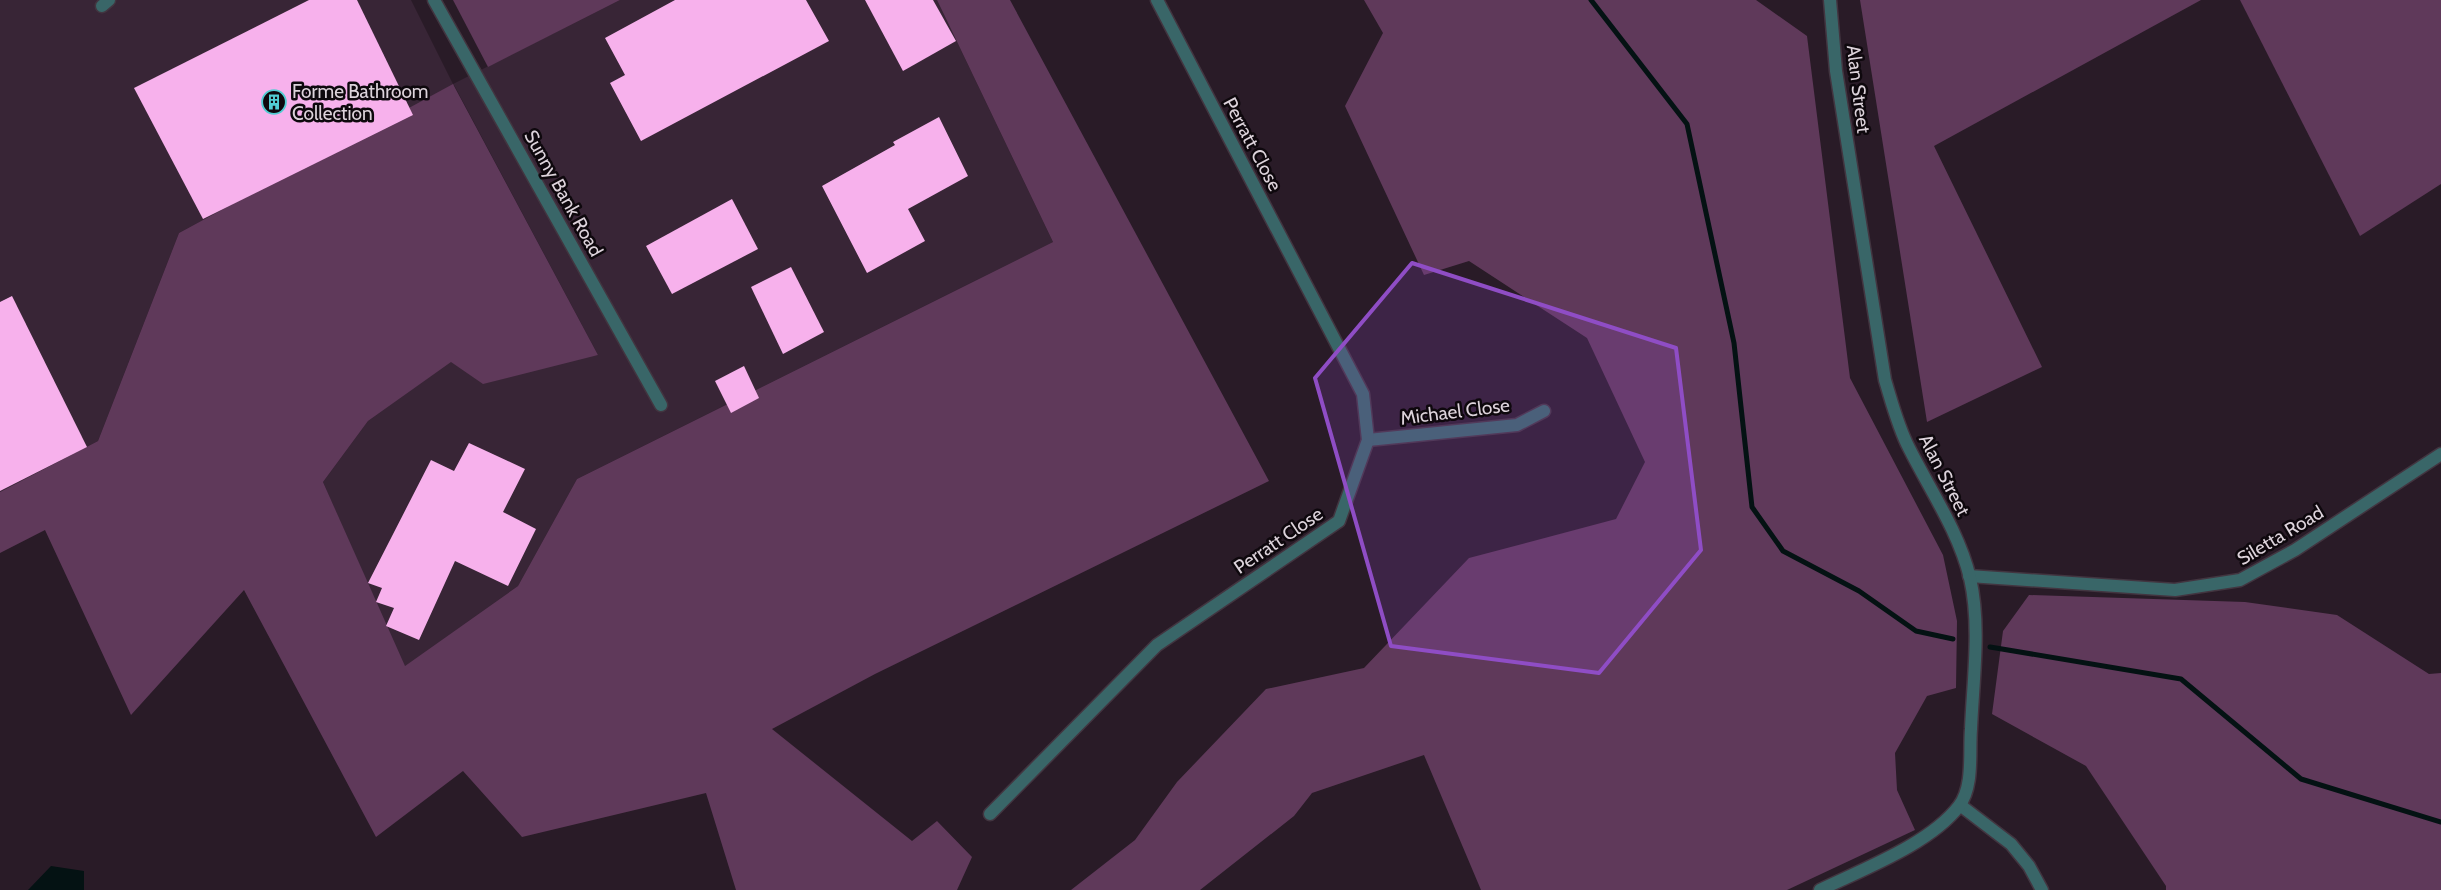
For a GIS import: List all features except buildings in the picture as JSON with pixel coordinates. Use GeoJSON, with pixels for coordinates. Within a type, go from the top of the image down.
{"type":"FeatureCollection","features":[{"type":"Feature","properties":{"kind":"street","name":"Sunny Bank Road"},"geometry":{"type":"LineString","coordinates":[[434,0],[661,405]]}},
{"type":"Feature","properties":{"kind":"street","name":"Perratt Close"},"geometry":{"type":"LineString","coordinates":[[990,814],[1157,645],[1339,521],[1368,440],[1363,394],[1157,0]]}},
{"type":"Feature","properties":{"kind":"street","name":"Alan Street"},"geometry":{"type":"LineString","coordinates":[[1820,890],[1918,841],[1940,826],[1960,805],[1969,780],[1974,650],[1974,605],[1970,576],[1956,538],[1908,446],[1894,413],[1885,380],[1836,71],[1830,0]]}},
{"type":"Feature","properties":{"kind":"street","name":"Michael Close"},"geometry":{"type":"LineString","coordinates":[[1368,440],[1516,425],[1544,411]]}},
{"type":"Feature","properties":{"kind":"street","name":"Siletta Road"},"geometry":{"type":"LineString","coordinates":[[1970,576],[2175,590],[2240,580],[2295,550],[2441,454]]}},
{"type":"Feature","properties":{"kind":"street"},"geometry":{"type":"LineString","coordinates":[[1960,805],[2011,844],[2029,866],[2042,890]]}},
{"type":"Feature","properties":{"kind":"highlighted area"},"geometry":{"type":"Polygon","coordinates":[[[1412,263],[1676,348],[1701,550],[1599,673],[1391,646],[1315,378],[1412,263]]]}},
{"type":"Feature","properties":{"kind":"shaded area"},"geometry":{"type":"Polygon","coordinates":[[[0,0],[411,0],[453,84],[620,0],[937,0],[1053,242],[577,479],[518,586],[404,667],[323,482],[368,421],[451,361],[598,355],[454,85],[179,233],[98,441],[0,492],[0,0]]]}},
{"type":"Feature","properties":{"kind":"shaded area"},"geometry":{"type":"Polygon","coordinates":[[[453,0],[620,0],[488,67],[453,0]]]}},
{"type":"Feature","properties":{"kind":"shaded area"},"geometry":{"type":"Polygon","coordinates":[[[937,0],[1010,0],[1269,481],[875,674],[772,729],[912,841],[937,821],[972,857],[957,890],[736,890],[706,793],[522,837],[463,771],[376,837],[244,590],[131,715],[45,530],[0,553],[0,492],[98,441],[179,233],[453,84],[598,355],[483,384],[451,362],[368,421],[323,482],[405,666],[518,586],[577,479],[1053,242],[937,0]]]}},
{"type":"Feature","properties":{"kind":"shaded area"},"geometry":{"type":"Polygon","coordinates":[[[1364,0],[1756,0],[1807,36],[1850,378],[1943,555],[1957,621],[1956,688],[1927,696],[1895,753],[1897,790],[1915,830],[1787,890],[1481,890],[1424,755],[1312,793],[1294,816],[1200,890],[1071,890],[1135,840],[1177,782],[1266,689],[1364,668],[1469,558],[1616,519],[1645,462],[1587,338],[1469,261],[1424,275],[1345,106],[1383,33],[1364,0]]]}},
{"type":"Feature","properties":{"kind":"shaded area"},"geometry":{"type":"Polygon","coordinates":[[[1860,0],[2201,0],[1934,146],[2042,367],[1927,422],[1860,0]]]}},
{"type":"Feature","properties":{"kind":"shaded area"},"geometry":{"type":"Polygon","coordinates":[[[2240,0],[2441,0],[2441,184],[2360,236],[2240,0]]]}},
{"type":"Feature","properties":{"kind":"shaded area"},"geometry":{"type":"Polygon","coordinates":[[[2029,595],[2245,602],[2337,615],[2429,674],[2441,673],[2441,890],[2166,890],[2166,886],[2086,766],[1992,714],[2003,631],[2029,595]]]}},
{"type":"Feature","properties":{"kind":"shaded area"},"geometry":{"type":"Polygon","coordinates":[[[51,866],[84,871],[84,890],[28,890],[51,866]]]}},
{"type":"Feature","properties":{"kind":"waterway"},"geometry":{"type":"LineString","coordinates":[[1591,0],[1687,124],[1734,343],[1752,507],[1783,551],[1859,591],[1916,631],[1953,639]]}},
{"type":"Feature","properties":{"kind":"waterway"},"geometry":{"type":"LineString","coordinates":[[1990,647],[2181,679],[2301,779],[2441,822]]}},
{"type":"Feature","properties":{"kind":"place","name":"Forme Bathroom Collection"},"geometry":{"type":"Point","coordinates":[274,102]}}]}
